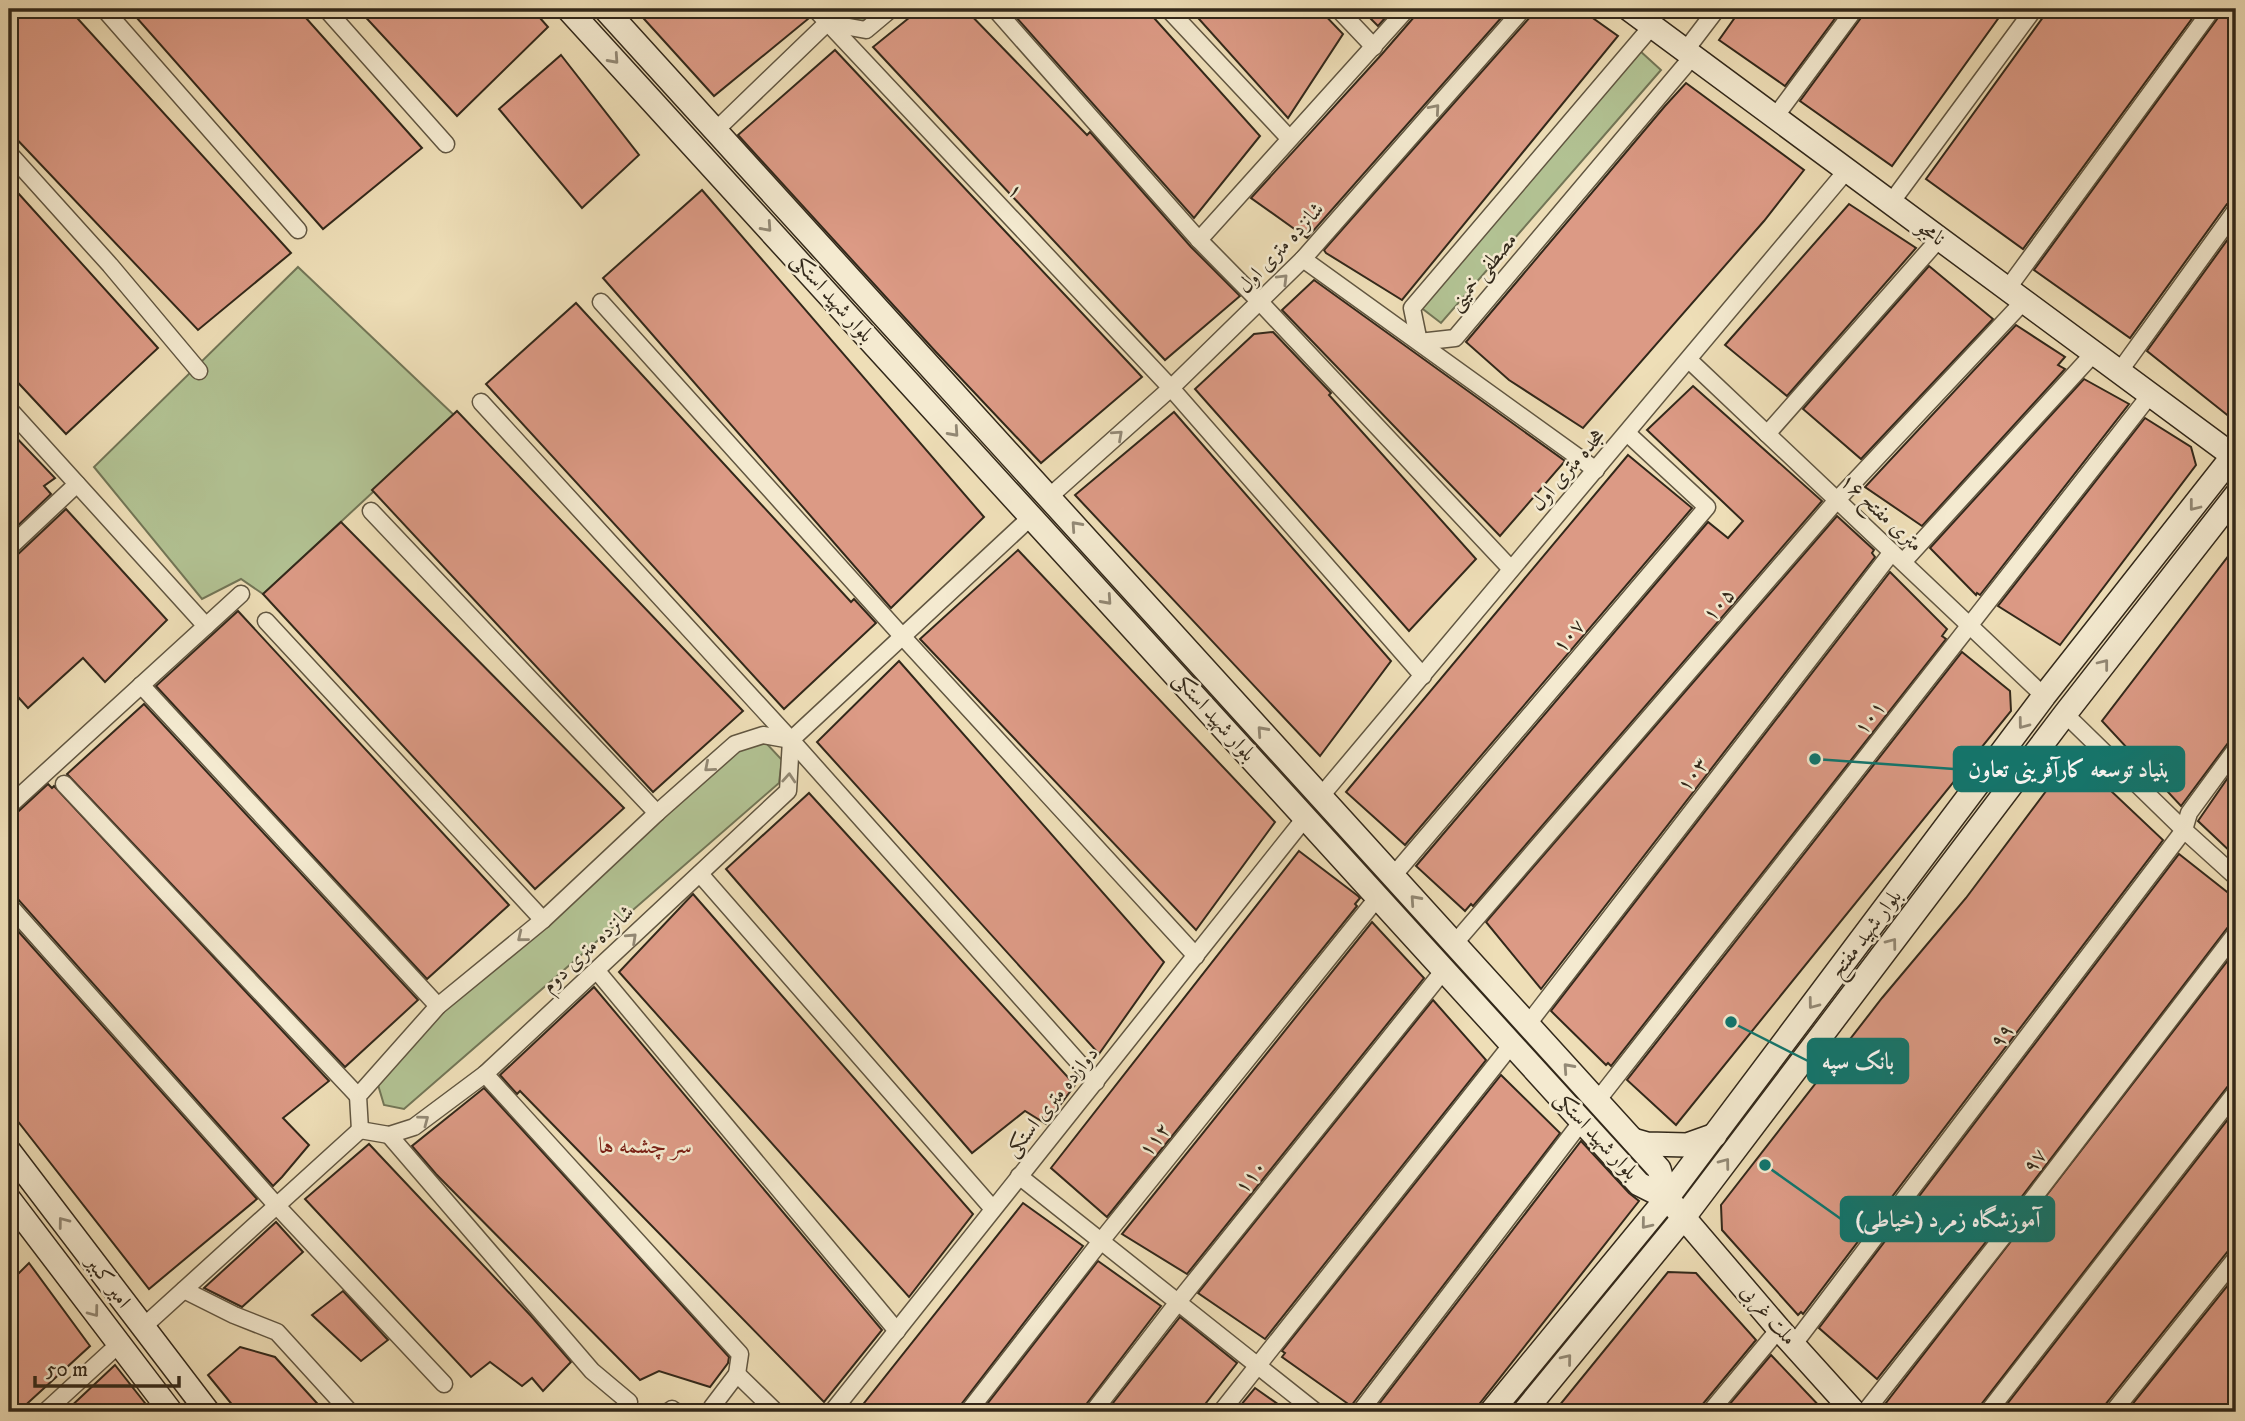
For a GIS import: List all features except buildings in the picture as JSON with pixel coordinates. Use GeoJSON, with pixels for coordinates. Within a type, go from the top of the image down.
{"type":"FeatureCollection","features":[{"type":"Feature","properties":{"kind":"main road","name":"بلوار شهید استکی"},"geometry":{"type":"LineString","coordinates":[[568,9],[1639,1184],[1667,1198]]}},
{"type":"Feature","properties":{"kind":"main road","name":"بلوار شهید استکی"},"geometry":{"type":"LineString","coordinates":[[606,9],[1659,1169],[1667,1198]]}},
{"type":"Feature","properties":{"kind":"main road","name":"نامجو"},"geometry":{"type":"LineString","coordinates":[[1629,9],[2235,456]]}},
{"type":"Feature","properties":{"kind":"main road"},"geometry":{"type":"LineString","coordinates":[[926,402],[946,384]]}},
{"type":"Feature","properties":{"kind":"main road","name":"بلوار شهید مفتح"},"geometry":{"type":"LineString","coordinates":[[1491,1412],[1667,1198],[2044,696],[2235,456]]}},
{"type":"Feature","properties":{"kind":"main road","name":"بلوار شهید مفتح"},"geometry":{"type":"LineString","coordinates":[[1524,1412],[1684,1217],[2065,714],[2236,495]]}},
{"type":"Feature","properties":{"kind":"main road"},"geometry":{"type":"LineString","coordinates":[[1633,1140],[1647,1144],[1687,1145],[1715,1135]]}},
{"type":"Feature","properties":{"kind":"main road","name":"امیر کبیر"},"geometry":{"type":"LineString","coordinates":[[9,1151],[208,1412]]}},
{"type":"Feature","properties":{"kind":"main road","name":"ملت غربی"},"geometry":{"type":"LineString","coordinates":[[1667,1198],[1854,1412]]}},
{"type":"Feature","properties":{"kind":"main road","name":"امیر کبیر"},"geometry":{"type":"LineString","coordinates":[[9,1199],[171,1412]]}},
{"type":"Feature","properties":{"kind":"street"},"geometry":{"type":"LineString","coordinates":[[104,9],[298,230]]}},
{"type":"Feature","properties":{"kind":"street"},"geometry":{"type":"LineString","coordinates":[[326,9],[446,144]]}},
{"type":"Feature","properties":{"kind":"street","name":"۱"},"geometry":{"type":"LineString","coordinates":[[815,9],[827,16],[1171,388],[1423,677]]}},
{"type":"Feature","properties":{"kind":"street"},"geometry":{"type":"LineString","coordinates":[[716,130],[827,16],[866,30],[891,9]]}},
{"type":"Feature","properties":{"kind":"street"},"geometry":{"type":"LineString","coordinates":[[995,9],[1199,240],[1511,569]]}},
{"type":"Feature","properties":{"kind":"street"},"geometry":{"type":"LineString","coordinates":[[1168,9],[1289,138]]}},
{"type":"Feature","properties":{"kind":"street"},"geometry":{"type":"LineString","coordinates":[[1338,9],[1374,47]]}},
{"type":"Feature","properties":{"kind":"street"},"geometry":{"type":"LineString","coordinates":[[1199,240],[1407,9]]}},
{"type":"Feature","properties":{"kind":"street","name":"شانزده متری اول"},"geometry":{"type":"LineString","coordinates":[[1049,497],[1171,388],[1303,259],[1523,9]]}},
{"type":"Feature","properties":{"kind":"street","name":"مصطفی خمینی"},"geometry":{"type":"LineString","coordinates":[[1652,26],[1412,308],[1419,342],[1455,338],[1689,54],[1717,9]]}},
{"type":"Feature","properties":{"kind":"street"},"geometry":{"type":"LineString","coordinates":[[1775,117],[1855,9]]}},
{"type":"Feature","properties":{"kind":"street"},"geometry":{"type":"LineString","coordinates":[[1890,204],[2034,9]]}},
{"type":"Feature","properties":{"kind":"street","name":"۱۰۵"},"geometry":{"type":"LineString","coordinates":[[1454,944],[2016,294],[2212,9]]}},
{"type":"Feature","properties":{"kind":"street"},"geometry":{"type":"LineString","coordinates":[[9,153],[110,265],[200,371]]}},
{"type":"Feature","properties":{"kind":"street","name":"هجده متری اول"},"geometry":{"type":"LineString","coordinates":[[1321,796],[1847,170]]}},
{"type":"Feature","properties":{"kind":"street"},"geometry":{"type":"LineString","coordinates":[[2119,372],[2236,210]]}},
{"type":"Feature","properties":{"kind":"street"},"geometry":{"type":"LineString","coordinates":[[1767,434],[1939,239]]}},
{"type":"Feature","properties":{"kind":"street"},"geometry":{"type":"LineString","coordinates":[[1303,259],[1596,470]]}},
{"type":"Feature","properties":{"kind":"street"},"geometry":{"type":"LineString","coordinates":[[601,302],[902,636],[1196,956]]}},
{"type":"Feature","properties":{"kind":"street","name":"۱۰۳"},"geometry":{"type":"LineString","coordinates":[[1528,1024],[1897,557],[2094,353]]}},
{"type":"Feature","properties":{"kind":"street","name":"۱۶ متری مفتح"},"geometry":{"type":"LineString","coordinates":[[1689,360],[2044,696]]}},
{"type":"Feature","properties":{"kind":"street","name":"۱۰۱"},"geometry":{"type":"LineString","coordinates":[[1597,1101],[2150,395]]}},
{"type":"Feature","properties":{"kind":"street"},"geometry":{"type":"LineString","coordinates":[[481,402],[791,740],[1096,1082]]}},
{"type":"Feature","properties":{"kind":"street"},"geometry":{"type":"LineString","coordinates":[[9,409],[206,626]]}},
{"type":"Feature","properties":{"kind":"street","name":"۱۰۷"},"geometry":{"type":"LineString","coordinates":[[1393,876],[1707,507],[1627,433]]}},
{"type":"Feature","properties":{"kind":"street"},"geometry":{"type":"LineString","coordinates":[[9,548],[77,484]]}},
{"type":"Feature","properties":{"kind":"street"},"geometry":{"type":"LineString","coordinates":[[371,511],[657,813]]}},
{"type":"Feature","properties":{"kind":"street"},"geometry":{"type":"LineString","coordinates":[[791,740],[1031,517]]}},
{"type":"Feature","properties":{"kind":"street"},"geometry":{"type":"LineString","coordinates":[[9,806],[242,594]]}},
{"type":"Feature","properties":{"kind":"street"},"geometry":{"type":"LineString","coordinates":[[265,621],[543,920]]}},
{"type":"Feature","properties":{"kind":"street"},"geometry":{"type":"LineString","coordinates":[[141,685],[438,1006]]}},
{"type":"Feature","properties":{"kind":"street"},"geometry":{"type":"LineString","coordinates":[[2065,714],[2236,877]]}},
{"type":"Feature","properties":{"kind":"street"},"geometry":{"type":"LineString","coordinates":[[358,1096],[438,1006],[543,920],[735,744],[763,735],[791,740]]}},
{"type":"Feature","properties":{"kind":"street","name":"شانزده متری دوم"},"geometry":{"type":"LineString","coordinates":[[389,1135],[414,1127],[485,1074],[788,791],[791,740]]}},
{"type":"Feature","properties":{"kind":"street","name":"۹۹"},"geometry":{"type":"LineString","coordinates":[[1710,1412],[1786,1336],[2185,830],[2189,813],[2236,749]]}},
{"type":"Feature","properties":{"kind":"street"},"geometry":{"type":"LineString","coordinates":[[64,784],[358,1096],[360,1130]]}},
{"type":"Feature","properties":{"kind":"street","name":"دوازده متری استکی"},"geometry":{"type":"LineString","coordinates":[[832,1412],[1305,818]]}},
{"type":"Feature","properties":{"kind":"street"},"geometry":{"type":"LineString","coordinates":[[700,874],[993,1209]]}},
{"type":"Feature","properties":{"kind":"street","name":"۱۱۲"},"geometry":{"type":"LineString","coordinates":[[968,1412],[1101,1241],[1378,897]]}},
{"type":"Feature","properties":{"kind":"street"},"geometry":{"type":"LineString","coordinates":[[9,905],[277,1206],[443,1384]]}},
{"type":"Feature","properties":{"kind":"street","name":"۹۷"},"geometry":{"type":"LineString","coordinates":[[1865,1412],[2028,1205],[2236,933]]}},
{"type":"Feature","properties":{"kind":"street","name":"۱۱۰"},"geometry":{"type":"LineString","coordinates":[[1093,1412],[1444,970]]}},
{"type":"Feature","properties":{"kind":"street"},"geometry":{"type":"LineString","coordinates":[[597,971],[897,1331]]}},
{"type":"Feature","properties":{"kind":"street"},"geometry":{"type":"LineString","coordinates":[[1221,1412],[1512,1044]]}},
{"type":"Feature","properties":{"kind":"street"},"geometry":{"type":"LineString","coordinates":[[485,1074],[740,1354],[737,1374],[712,1406],[718,1412]]}},
{"type":"Feature","properties":{"kind":"street"},"geometry":{"type":"LineString","coordinates":[[1988,1412],[2236,1092]]}},
{"type":"Feature","properties":{"kind":"street"},"geometry":{"type":"LineString","coordinates":[[1360,1412],[1582,1121]]}},
{"type":"Feature","properties":{"kind":"street"},"geometry":{"type":"LineString","coordinates":[[143,1327],[360,1130]]}},
{"type":"Feature","properties":{"kind":"street"},"geometry":{"type":"LineString","coordinates":[[360,1130],[389,1135],[592,1371],[629,1402]]}},
{"type":"Feature","properties":{"kind":"street"},"geometry":{"type":"LineString","coordinates":[[1019,1176],[1315,1412]]}},
{"type":"Feature","properties":{"kind":"street"},"geometry":{"type":"LineString","coordinates":[[2113,1412],[2236,1258]]}},
{"type":"Feature","properties":{"kind":"street"},"geometry":{"type":"LineString","coordinates":[[184,1290],[234,1315],[277,1332],[350,1412]]}},
{"type":"Feature","properties":{"kind":"street"},"geometry":{"type":"LineString","coordinates":[[45,1412],[118,1345]]}},
{"type":"Feature","properties":{"kind":"street"},"geometry":{"type":"LineString","coordinates":[[737,1374],[776,1412]]}},
{"type":"Feature","properties":{"kind":"green space"},"geometry":{"type":"Polygon","coordinates":[[[838,9],[879,9],[867,19],[855,22],[843,19],[838,9]]]}},
{"type":"Feature","properties":{"kind":"green space"},"geometry":{"type":"Polygon","coordinates":[[[1639,50],[1661,70],[1441,323],[1419,306],[1639,50]]]}},
{"type":"Feature","properties":{"kind":"green space"},"geometry":{"type":"Polygon","coordinates":[[[298,267],[455,416],[263,594],[241,579],[202,599],[94,467],[298,267]]]}},
{"type":"Feature","properties":{"kind":"green space"},"geometry":{"type":"Polygon","coordinates":[[[754,738],[767,744],[782,760],[779,783],[404,1109],[384,1105],[373,1068],[692,781],[754,738]]]}},
{"type":"Feature","properties":{"kind":"place","name":"بنیاد توسعه کارآفرینی تعاون"},"geometry":{"type":"Point","coordinates":[1815,759]}},
{"type":"Feature","properties":{"kind":"place","name":"بانک سپه"},"geometry":{"type":"Point","coordinates":[1731,1022]}},
{"type":"Feature","properties":{"kind":"place","name":"آموزشگاه زمرد (خیاطی)"},"geometry":{"type":"Point","coordinates":[1765,1165]}},
{"type":"Feature","properties":{"kind":"district","name":"سر چشمه ها"},"geometry":{"type":"Point","coordinates":[645,1146]}}]}
